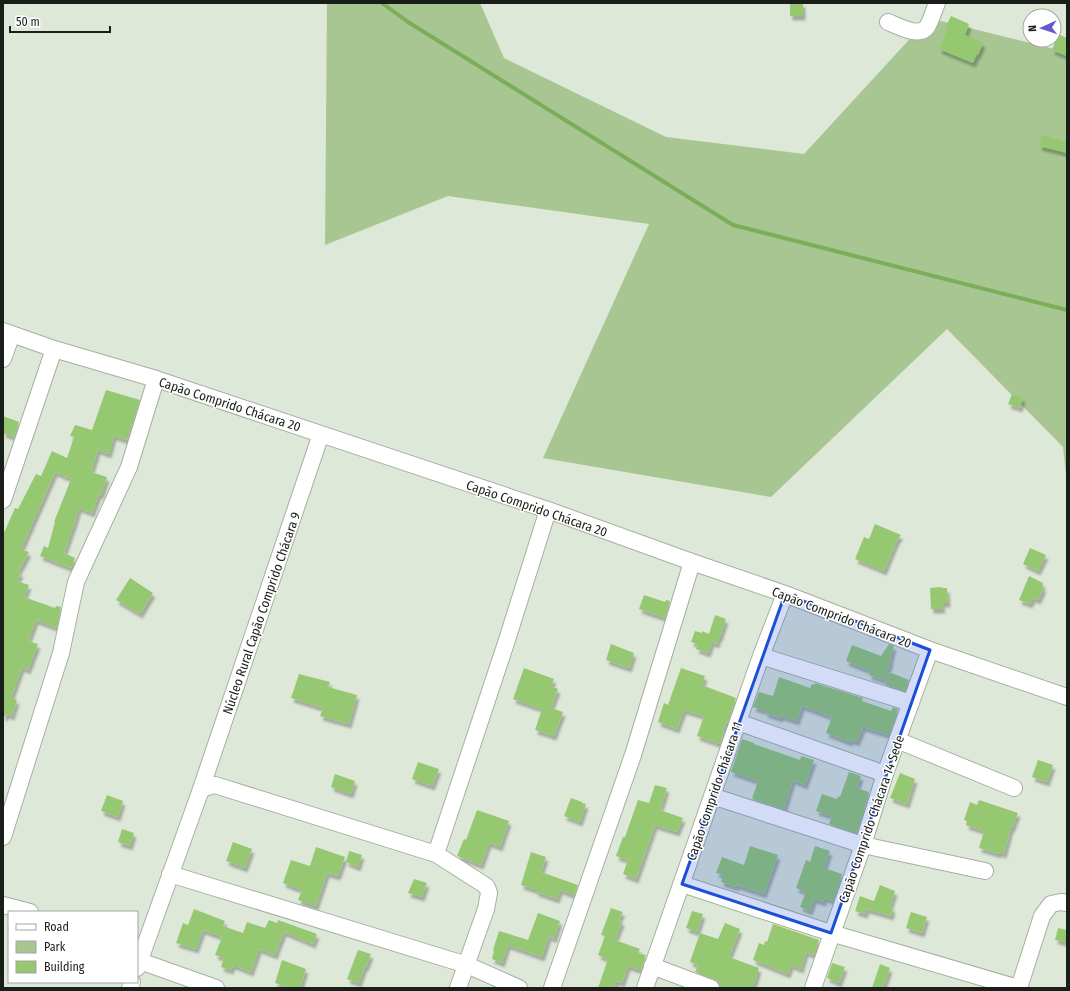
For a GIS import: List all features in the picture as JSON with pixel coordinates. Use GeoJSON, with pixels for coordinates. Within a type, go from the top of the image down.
{"type":"FeatureCollection","features":[{"type":"Feature","properties":{"kind":"street"},"geometry":{"type":"LineString","coordinates":[[888,22],[920,32],[927,28],[937,3]]}},
{"type":"Feature","properties":{"kind":"street"},"geometry":{"type":"LineString","coordinates":[[3,359],[7,333]]}},
{"type":"Feature","properties":{"kind":"street","name":"Capão Comprido Chácara 20"},"geometry":{"type":"LineString","coordinates":[[7,333],[54,349],[156,379],[548,510],[785,594],[930,650],[1067,697]]}},
{"type":"Feature","properties":{"kind":"street"},"geometry":{"type":"LineString","coordinates":[[3,500],[54,349]]}},
{"type":"Feature","properties":{"kind":"street"},"geometry":{"type":"LineString","coordinates":[[3,838],[61,653],[76,582],[129,467],[156,379]]}},
{"type":"Feature","properties":{"kind":"street","name":"Núcleo Rural Capão Comprido Chácara 9"},"geometry":{"type":"LineString","coordinates":[[138,963],[200,792],[321,434]]}},
{"type":"Feature","properties":{"kind":"street"},"geometry":{"type":"LineString","coordinates":[[436,854],[506,643],[548,510]]}},
{"type":"Feature","properties":{"kind":"street"},"geometry":{"type":"LineString","coordinates":[[552,988],[633,755],[692,562]]}},
{"type":"Feature","properties":{"kind":"street","name":"Capão Comprido Chácara 11"},"geometry":{"type":"LineString","coordinates":[[644,988],[682,884],[761,656],[785,594]]}},
{"type":"Feature","properties":{"kind":"street","name":"Capão Comprido Chácara 14 Sede"},"geometry":{"type":"LineString","coordinates":[[813,988],[831,933],[863,846],[885,774],[930,650]]}},
{"type":"Feature","properties":{"kind":"street"},"geometry":{"type":"LineString","coordinates":[[761,656],[911,703]]}},
{"type":"Feature","properties":{"kind":"street"},"geometry":{"type":"LineString","coordinates":[[738,722],[885,774]]}},
{"type":"Feature","properties":{"kind":"street"},"geometry":{"type":"LineString","coordinates":[[897,740],[1014,788]]}},
{"type":"Feature","properties":{"kind":"street"},"geometry":{"type":"LineString","coordinates":[[200,792],[204,788],[215,785],[436,854],[487,887],[489,893],[486,909],[458,988]]}},
{"type":"Feature","properties":{"kind":"street"},"geometry":{"type":"LineString","coordinates":[[712,796],[863,846],[985,871]]}},
{"type":"Feature","properties":{"kind":"street"},"geometry":{"type":"LineString","coordinates":[[170,874],[467,965],[519,988]]}},
{"type":"Feature","properties":{"kind":"street"},"geometry":{"type":"LineString","coordinates":[[682,884],[831,933],[1018,988],[1042,916],[1051,904],[1061,902],[1067,903]]}},
{"type":"Feature","properties":{"kind":"street"},"geometry":{"type":"LineString","coordinates":[[3,905],[26,911]]}},
{"type":"Feature","properties":{"kind":"street"},"geometry":{"type":"LineString","coordinates":[[138,963],[216,988]]}},
{"type":"Feature","properties":{"kind":"street"},"geometry":{"type":"LineString","coordinates":[[652,966],[711,988]]}},
{"type":"Feature","properties":{"kind":"highlighted area"},"geometry":{"type":"Polygon","coordinates":[[[785,594],[930,650],[831,933],[682,884],[785,594]]]}},
{"type":"Feature","properties":{"kind":"green space"},"geometry":{"type":"Polygon","coordinates":[[[327,3],[480,3],[504,58],[666,137],[804,154],[929,18],[1022,41],[1022,48],[1051,48],[1067,52],[1067,483],[1063,447],[947,329],[771,497],[543,458],[649,224],[448,196],[325,245],[327,3]]]}},
{"type":"Feature","properties":{"kind":"building"},"geometry":{"type":"Polygon","coordinates":[[[790,3],[803,3],[803,16],[790,16],[790,3]]]}},
{"type":"Feature","properties":{"kind":"building"},"geometry":{"type":"Polygon","coordinates":[[[951,16],[969,24],[965,35],[983,43],[973,63],[939,49],[948,27],[946,26],[951,16]]]}},
{"type":"Feature","properties":{"kind":"building"},"geometry":{"type":"Polygon","coordinates":[[[1062,36],[1067,38],[1067,56],[1052,50],[1053,48],[1062,48],[1062,36]]]}},
{"type":"Feature","properties":{"kind":"building"},"geometry":{"type":"Polygon","coordinates":[[[1042,135],[1067,142],[1067,153],[1039,146],[1042,135]]]}},
{"type":"Feature","properties":{"kind":"building"},"geometry":{"type":"Polygon","coordinates":[[[106,390],[140,400],[127,440],[114,436],[109,454],[98,450],[91,472],[107,477],[101,495],[99,494],[92,513],[79,508],[64,553],[75,558],[71,568],[40,556],[44,546],[48,548],[54,522],[71,479],[55,472],[21,549],[29,552],[18,572],[21,573],[17,581],[29,585],[24,597],[55,608],[56,606],[61,607],[57,628],[36,620],[28,641],[38,644],[28,670],[22,667],[11,698],[17,700],[12,716],[6,714],[5,717],[3,717],[3,535],[15,508],[18,509],[36,474],[41,476],[52,451],[67,458],[74,437],[70,436],[75,425],[92,430],[106,390]]]}},
{"type":"Feature","properties":{"kind":"building"},"geometry":{"type":"Polygon","coordinates":[[[1012,394],[1023,398],[1020,408],[1008,404],[1012,394]]]}},
{"type":"Feature","properties":{"kind":"building"},"geometry":{"type":"Polygon","coordinates":[[[3,416],[19,422],[14,437],[3,433],[3,416]]]}},
{"type":"Feature","properties":{"kind":"building"},"geometry":{"type":"Polygon","coordinates":[[[875,524],[901,535],[897,540],[884,571],[855,559],[864,537],[869,539],[875,524]]]}},
{"type":"Feature","properties":{"kind":"building"},"geometry":{"type":"Polygon","coordinates":[[[1030,548],[1046,555],[1038,571],[1023,564],[1030,548]]]}},
{"type":"Feature","properties":{"kind":"building"},"geometry":{"type":"Polygon","coordinates":[[[1029,576],[1043,583],[1042,587],[1044,588],[1038,600],[1033,598],[1030,604],[1019,600],[1029,576]]]}},
{"type":"Feature","properties":{"kind":"building"},"geometry":{"type":"Polygon","coordinates":[[[130,578],[153,593],[140,614],[116,600],[130,578]]]}},
{"type":"Feature","properties":{"kind":"building"},"geometry":{"type":"Polygon","coordinates":[[[930,588],[947,588],[948,603],[942,603],[943,609],[931,609],[930,588]]]}},
{"type":"Feature","properties":{"kind":"building"},"geometry":{"type":"Polygon","coordinates":[[[644,595],[665,602],[666,600],[670,601],[665,618],[639,609],[644,595]]]}},
{"type":"Feature","properties":{"kind":"building"},"geometry":{"type":"Polygon","coordinates":[[[715,615],[726,619],[717,644],[712,642],[708,653],[696,649],[698,644],[691,642],[695,631],[702,633],[702,631],[709,634],[715,615]]]}},
{"type":"Feature","properties":{"kind":"building"},"geometry":{"type":"Polygon","coordinates":[[[611,644],[634,653],[629,668],[606,660],[611,644]]]}},
{"type":"Feature","properties":{"kind":"building"},"geometry":{"type":"Polygon","coordinates":[[[889,644],[894,646],[891,661],[884,680],[869,675],[870,671],[846,661],[852,645],[881,656],[889,644]]]}},
{"type":"Feature","properties":{"kind":"building"},"geometry":{"type":"Polygon","coordinates":[[[524,668],[554,679],[551,686],[558,689],[551,708],[563,712],[554,736],[535,730],[542,709],[513,699],[524,668]]]}},
{"type":"Feature","properties":{"kind":"building"},"geometry":{"type":"Polygon","coordinates":[[[681,668],[705,676],[702,685],[736,698],[729,719],[722,731],[724,732],[720,744],[697,736],[704,716],[684,710],[677,729],[658,722],[664,703],[668,705],[681,668]]]}},
{"type":"Feature","properties":{"kind":"building"},"geometry":{"type":"Polygon","coordinates":[[[889,672],[909,680],[905,691],[885,685],[889,672]]]}},
{"type":"Feature","properties":{"kind":"building"},"geometry":{"type":"Polygon","coordinates":[[[299,674],[330,682],[328,687],[357,695],[349,724],[320,716],[323,708],[291,698],[299,674]]]}},
{"type":"Feature","properties":{"kind":"building"},"geometry":{"type":"Polygon","coordinates":[[[779,677],[810,688],[812,684],[814,685],[815,683],[863,698],[862,701],[891,711],[893,707],[898,709],[889,735],[863,727],[857,742],[851,740],[850,742],[826,733],[832,717],[802,706],[797,721],[781,716],[780,718],[765,713],[766,711],[753,707],[759,692],[773,696],[779,677]]]}},
{"type":"Feature","properties":{"kind":"building"},"geometry":{"type":"Polygon","coordinates":[[[742,739],[800,760],[801,756],[814,760],[805,785],[793,780],[784,809],[752,799],[758,781],[731,772],[742,739]]]}},
{"type":"Feature","properties":{"kind":"building"},"geometry":{"type":"Polygon","coordinates":[[[1038,760],[1053,765],[1047,782],[1032,777],[1038,760]]]}},
{"type":"Feature","properties":{"kind":"building"},"geometry":{"type":"Polygon","coordinates":[[[418,762],[439,769],[432,786],[412,779],[418,762]]]}},
{"type":"Feature","properties":{"kind":"building"},"geometry":{"type":"Polygon","coordinates":[[[849,772],[861,776],[857,788],[869,792],[857,833],[829,824],[832,816],[816,811],[822,794],[837,799],[838,796],[840,797],[849,772]]]}},
{"type":"Feature","properties":{"kind":"building"},"geometry":{"type":"Polygon","coordinates":[[[900,773],[915,779],[907,804],[890,798],[900,773]]]}},
{"type":"Feature","properties":{"kind":"building"},"geometry":{"type":"Polygon","coordinates":[[[335,774],[355,781],[351,794],[331,787],[335,774]]]}},
{"type":"Feature","properties":{"kind":"building"},"geometry":{"type":"Polygon","coordinates":[[[655,785],[667,788],[660,810],[683,818],[677,832],[655,825],[636,879],[623,874],[628,860],[616,856],[623,837],[625,837],[638,800],[649,803],[655,785]]]}},
{"type":"Feature","properties":{"kind":"building"},"geometry":{"type":"Polygon","coordinates":[[[107,795],[123,801],[118,817],[101,811],[107,795]]]}},
{"type":"Feature","properties":{"kind":"building"},"geometry":{"type":"Polygon","coordinates":[[[571,798],[586,804],[580,822],[564,816],[571,798]]]}},
{"type":"Feature","properties":{"kind":"building"},"geometry":{"type":"Polygon","coordinates":[[[979,800],[1018,813],[1011,828],[1004,854],[979,848],[984,831],[966,825],[967,821],[964,820],[970,802],[977,805],[979,800]]]}},
{"type":"Feature","properties":{"kind":"building"},"geometry":{"type":"Polygon","coordinates":[[[477,810],[509,821],[500,847],[489,843],[481,865],[457,856],[464,839],[466,840],[477,810]]]}},
{"type":"Feature","properties":{"kind":"building"},"geometry":{"type":"Polygon","coordinates":[[[122,829],[134,833],[130,846],[118,842],[122,829]]]}},
{"type":"Feature","properties":{"kind":"building"},"geometry":{"type":"Polygon","coordinates":[[[233,842],[252,849],[245,868],[226,861],[233,842]]]}},
{"type":"Feature","properties":{"kind":"building"},"geometry":{"type":"Polygon","coordinates":[[[750,846],[778,855],[764,894],[737,885],[737,887],[721,882],[723,875],[716,873],[722,857],[744,865],[750,846]]]}},
{"type":"Feature","properties":{"kind":"building"},"geometry":{"type":"Polygon","coordinates":[[[815,846],[830,851],[824,868],[842,874],[833,901],[825,898],[823,902],[814,899],[810,911],[800,907],[806,892],[796,888],[806,860],[810,862],[815,846]]]}},
{"type":"Feature","properties":{"kind":"building"},"geometry":{"type":"Polygon","coordinates":[[[316,847],[345,857],[338,876],[327,873],[316,906],[298,900],[302,890],[283,883],[291,860],[310,866],[316,847]]]}},
{"type":"Feature","properties":{"kind":"building"},"geometry":{"type":"Polygon","coordinates":[[[349,851],[362,855],[358,867],[346,862],[349,851]]]}},
{"type":"Feature","properties":{"kind":"building"},"geometry":{"type":"Polygon","coordinates":[[[531,852],[546,857],[541,872],[578,885],[574,895],[560,890],[557,899],[521,885],[531,852]]]}},
{"type":"Feature","properties":{"kind":"building"},"geometry":{"type":"Polygon","coordinates":[[[414,879],[427,883],[422,897],[408,893],[414,879]]]}},
{"type":"Feature","properties":{"kind":"building"},"geometry":{"type":"Polygon","coordinates":[[[880,885],[895,891],[890,907],[893,908],[891,916],[867,909],[865,914],[855,911],[860,896],[874,901],[880,885]]]}},
{"type":"Feature","properties":{"kind":"building"},"geometry":{"type":"Polygon","coordinates":[[[611,908],[623,912],[619,919],[622,922],[615,940],[640,949],[638,953],[646,955],[641,970],[628,966],[622,983],[616,981],[614,988],[598,988],[608,959],[598,955],[605,936],[601,935],[611,908]]]}},
{"type":"Feature","properties":{"kind":"building"},"geometry":{"type":"Polygon","coordinates":[[[194,909],[225,921],[223,926],[243,933],[247,922],[265,928],[269,920],[277,923],[278,920],[317,934],[313,944],[284,932],[275,955],[259,949],[251,972],[233,965],[231,970],[221,967],[224,958],[215,955],[222,937],[203,930],[196,949],[176,943],[183,923],[188,925],[194,909]]]}},
{"type":"Feature","properties":{"kind":"building"},"geometry":{"type":"Polygon","coordinates":[[[692,911],[703,914],[697,932],[686,928],[692,911]]]}},
{"type":"Feature","properties":{"kind":"building"},"geometry":{"type":"Polygon","coordinates":[[[911,912],[927,917],[922,933],[906,928],[911,912]]]}},
{"type":"Feature","properties":{"kind":"building"},"geometry":{"type":"Polygon","coordinates":[[[538,913],[560,921],[554,939],[549,936],[542,957],[508,945],[502,963],[492,959],[493,950],[499,931],[528,940],[538,913]]]}},
{"type":"Feature","properties":{"kind":"building"},"geometry":{"type":"Polygon","coordinates":[[[725,923],[740,929],[729,957],[759,968],[753,988],[720,988],[719,982],[715,979],[695,972],[698,965],[690,962],[700,933],[718,939],[725,923]]]}},
{"type":"Feature","properties":{"kind":"building"},"geometry":{"type":"Polygon","coordinates":[[[773,924],[819,940],[814,955],[806,952],[801,969],[791,965],[788,974],[753,960],[759,943],[764,945],[765,941],[767,942],[773,924]]]}},
{"type":"Feature","properties":{"kind":"building"},"geometry":{"type":"Polygon","coordinates":[[[1058,928],[1067,930],[1067,942],[1055,940],[1058,928]]]}},
{"type":"Feature","properties":{"kind":"building"},"geometry":{"type":"Polygon","coordinates":[[[358,950],[371,954],[359,983],[347,979],[358,950]]]}},
{"type":"Feature","properties":{"kind":"building"},"geometry":{"type":"Polygon","coordinates":[[[282,960],[306,969],[300,988],[291,988],[275,983],[282,960]]]}},
{"type":"Feature","properties":{"kind":"building"},"geometry":{"type":"Polygon","coordinates":[[[832,963],[845,967],[839,983],[827,978],[832,963]]]}},
{"type":"Feature","properties":{"kind":"building"},"geometry":{"type":"Polygon","coordinates":[[[880,964],[890,968],[883,988],[872,988],[880,964]]]}},
{"type":"Feature","properties":{"kind":"waterway"},"geometry":{"type":"LineString","coordinates":[[382,3],[408,22],[733,225],[1067,310]]}}]}
